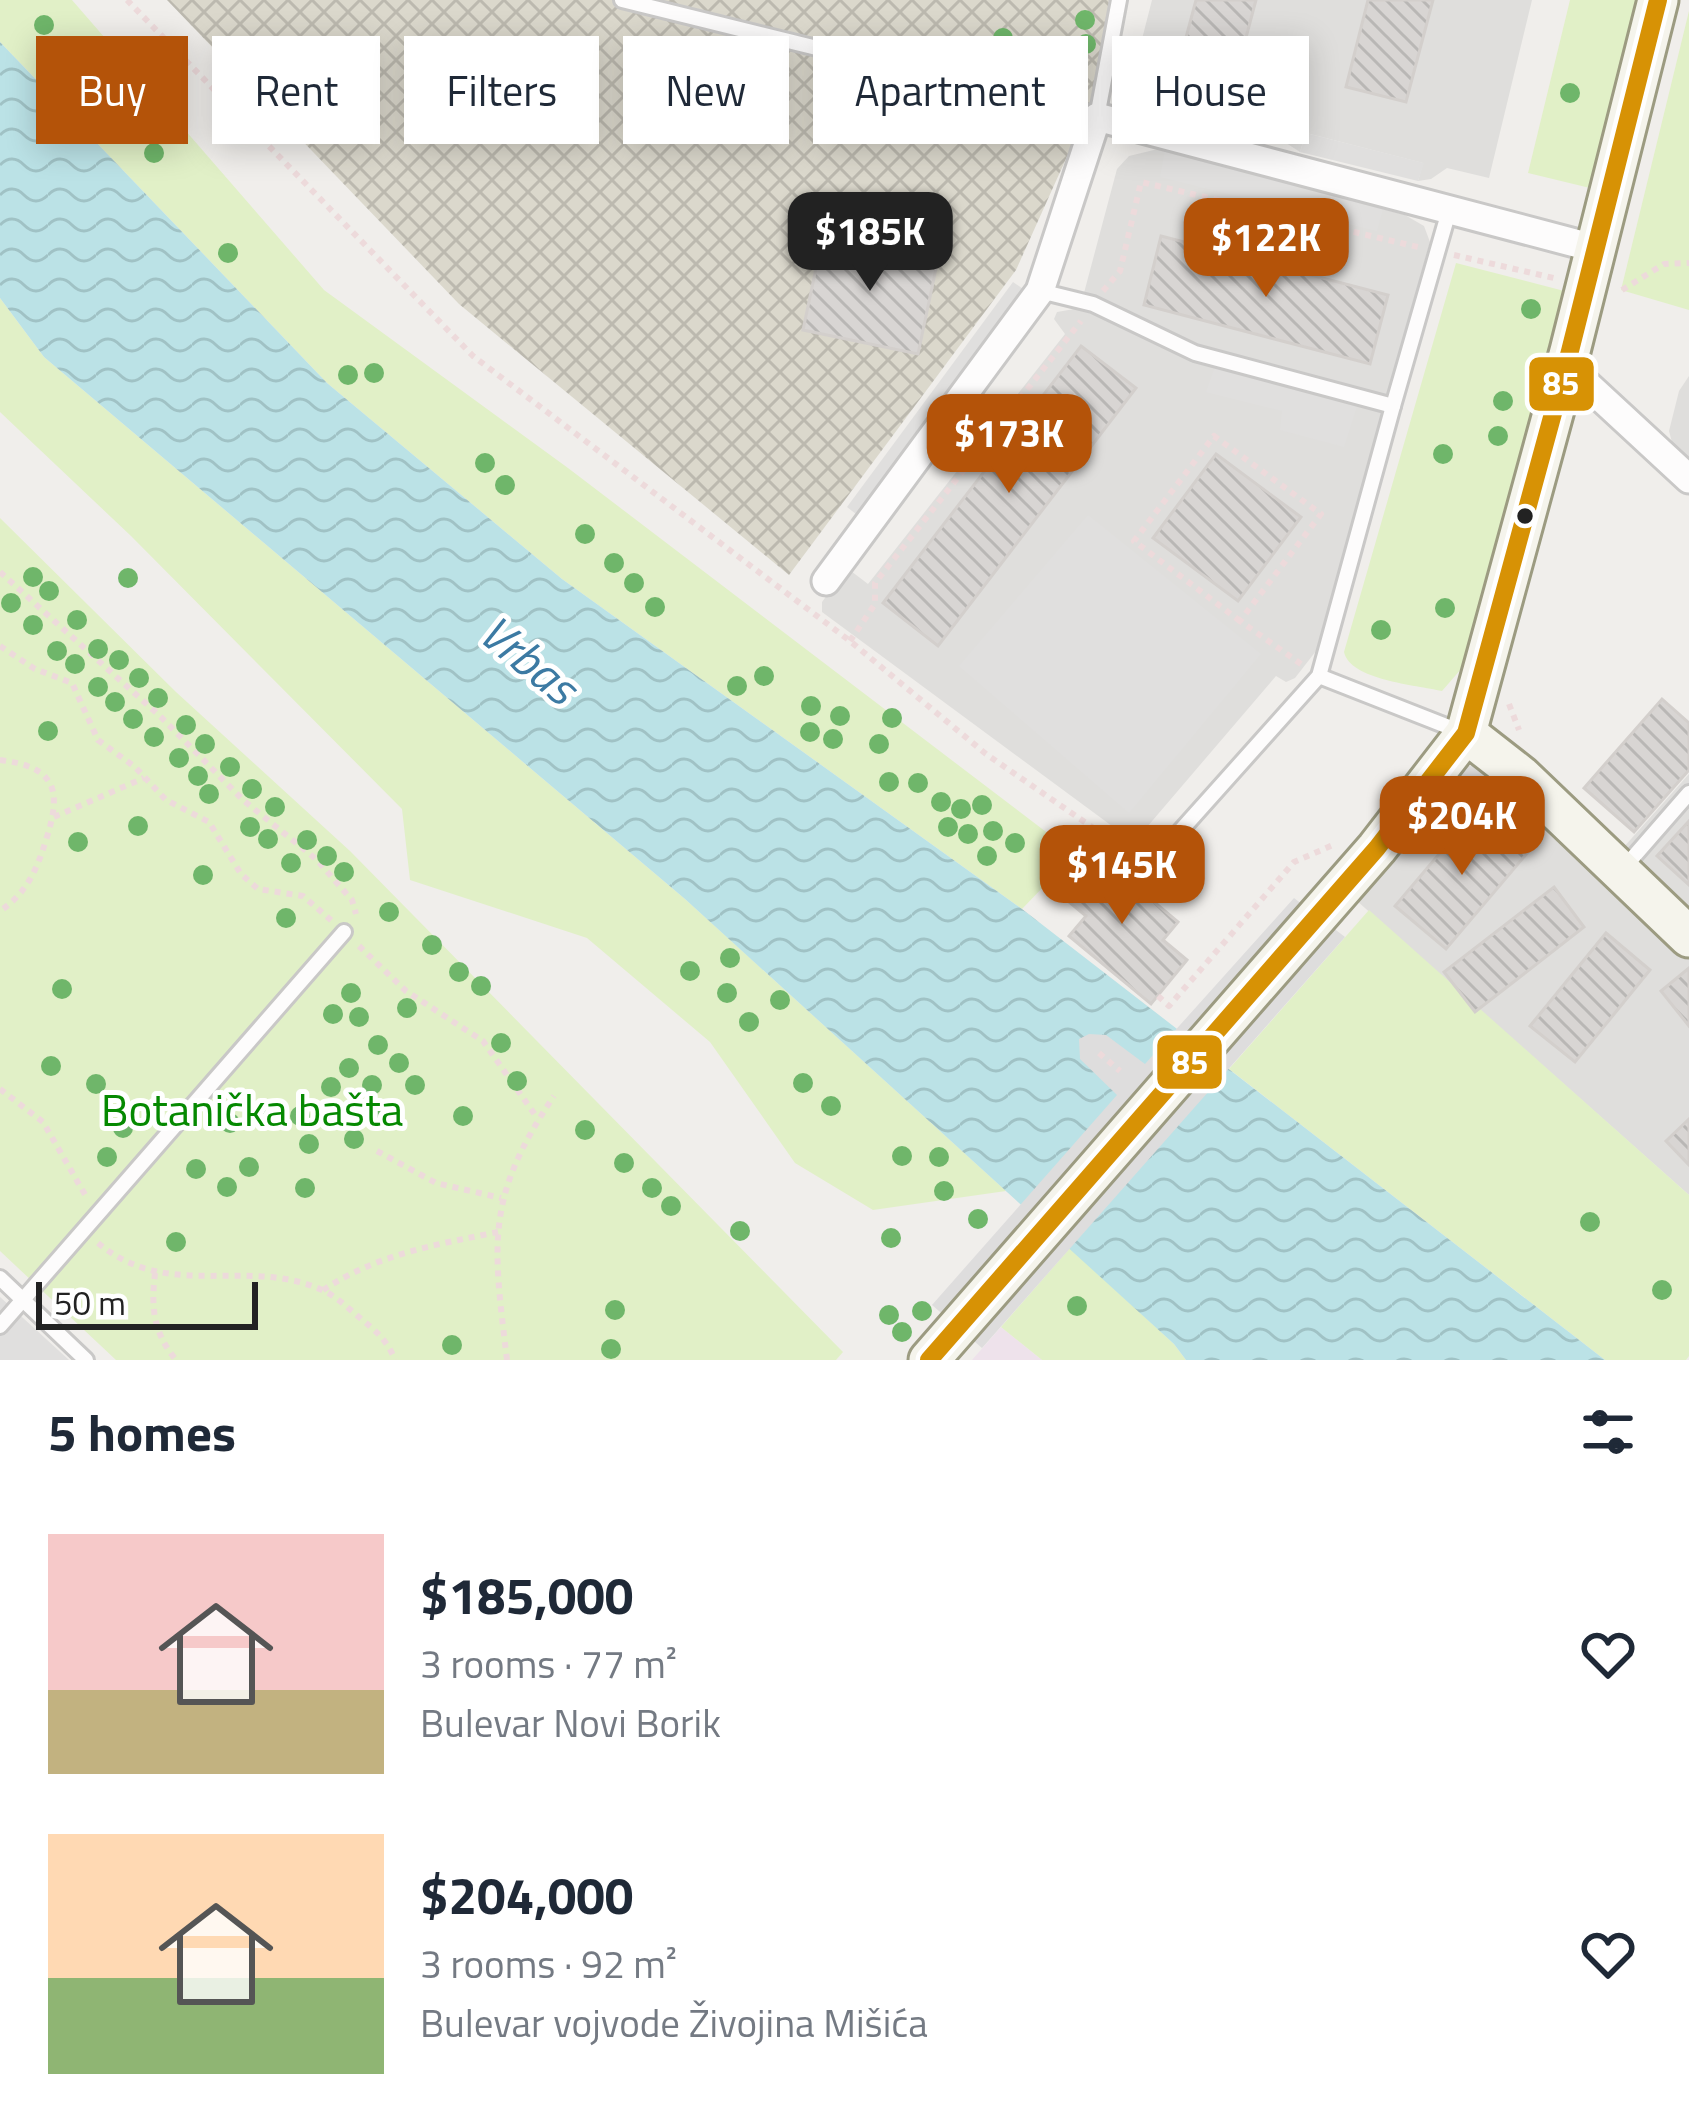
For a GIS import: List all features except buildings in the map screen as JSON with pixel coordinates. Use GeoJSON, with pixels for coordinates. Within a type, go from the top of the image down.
{"type":"FeatureCollection","features":[{"type":"Feature","properties":{"kind":"street"},"geometry":{"type":"LineString","coordinates":[[929,1360],[1414,805],[1466,733],[1570,351],[1658,0]]}},
{"type":"Feature","properties":{"kind":"street"},"geometry":{"type":"LineString","coordinates":[[826,581],[1040,291],[1096,117],[1594,248]]}},
{"type":"Feature","properties":{"kind":"street"},"geometry":{"type":"LineString","coordinates":[[1570,351],[1582,380],[1689,479]]}},
{"type":"Feature","properties":{"kind":"street"},"geometry":{"type":"LineString","coordinates":[[1466,733],[1521,776],[1689,938]]}},
{"type":"Feature","properties":{"kind":"lane"},"geometry":{"type":"LineString","coordinates":[[622,0],[1096,117],[1119,0]]}},
{"type":"Feature","properties":{"kind":"lane"},"geometry":{"type":"LineString","coordinates":[[1149,866],[1318,676],[1449,211]]}},
{"type":"Feature","properties":{"kind":"lane"},"geometry":{"type":"LineString","coordinates":[[1040,291],[1093,304],[1195,353],[1393,406]]}},
{"type":"Feature","properties":{"kind":"lane"},"geometry":{"type":"LineString","coordinates":[[1318,676],[1437,726],[1466,733]]}},
{"type":"Feature","properties":{"kind":"lane"},"geometry":{"type":"LineString","coordinates":[[1622,870],[1689,793]]}},
{"type":"Feature","properties":{"kind":"lane"},"geometry":{"type":"LineString","coordinates":[[0,1326],[344,932]]}},
{"type":"Feature","properties":{"kind":"lane"},"geometry":{"type":"LineString","coordinates":[[0,1278],[86,1360]]}},
{"type":"Feature","properties":{"kind":"path"},"geometry":{"type":"LineString","coordinates":[[127,0],[473,356],[850,641],[986,754],[1149,866]]}},
{"type":"Feature","properties":{"kind":"path"},"geometry":{"type":"LineString","coordinates":[[850,641],[875,604],[875,583],[1120,271],[1141,182],[1568,282]]}},
{"type":"Feature","properties":{"kind":"path"},"geometry":{"type":"LineString","coordinates":[[1621,290],[1664,264],[1689,262]]}},
{"type":"Feature","properties":{"kind":"path"},"geometry":{"type":"LineString","coordinates":[[1240,621],[1321,514],[1214,436],[1134,541],[1240,621],[1318,676]]}},
{"type":"Feature","properties":{"kind":"path"},"geometry":{"type":"LineString","coordinates":[[0,572],[162,718],[243,800],[316,859],[352,900],[356,913],[344,932]]}},
{"type":"Feature","properties":{"kind":"path"},"geometry":{"type":"LineString","coordinates":[[0,646],[15,659],[72,683],[98,740],[166,800],[208,823],[241,874],[258,889],[303,896],[406,991],[483,1041],[538,1119]]}},
{"type":"Feature","properties":{"kind":"path"},"geometry":{"type":"LineString","coordinates":[[0,760],[31,767],[43,776],[53,788],[57,805],[35,874],[0,911]]}},
{"type":"Feature","properties":{"kind":"path"},"geometry":{"type":"LineString","coordinates":[[54,817],[144,778]]}},
{"type":"Feature","properties":{"kind":"path"},"geometry":{"type":"LineString","coordinates":[[1158,997],[1169,1006],[1294,862],[1331,844],[1346,845],[1334,859]]}},
{"type":"Feature","properties":{"kind":"path"},"geometry":{"type":"LineString","coordinates":[[1099,1053],[1120,1071]]}},
{"type":"Feature","properties":{"kind":"path"},"geometry":{"type":"LineString","coordinates":[[0,1089],[43,1122],[93,1208],[83,1229],[118,1259],[155,1274],[259,1277],[323,1290],[384,1337],[395,1360]]}},
{"type":"Feature","properties":{"kind":"path"},"geometry":{"type":"LineString","coordinates":[[507,1360],[496,1270],[501,1198],[519,1150],[554,1096]]}},
{"type":"Feature","properties":{"kind":"path"},"geometry":{"type":"LineString","coordinates":[[377,1150],[436,1183],[501,1198]]}},
{"type":"Feature","properties":{"kind":"path"},"geometry":{"type":"LineString","coordinates":[[323,1290],[353,1270],[398,1252],[497,1232]]}},
{"type":"Feature","properties":{"kind":"path"},"geometry":{"type":"LineString","coordinates":[[155,1274],[151,1305],[157,1333],[176,1360]]}},
{"type":"Feature","properties":{"kind":"shaded area"},"geometry":{"type":"Polygon","coordinates":[[[167,0],[1115,0],[1088,110],[1088,36],[813,36],[813,144],[1073,144],[1016,270],[789,575],[459,304],[305,144],[380,144],[380,36],[212,36],[212,47],[167,0]]]}},
{"type":"Feature","properties":{"kind":"shaded area"},"geometry":{"type":"Polygon","coordinates":[[[1152,0],[1532,0],[1489,178],[1447,168],[1418,181],[1423,163],[1309,134],[1309,36],[1143,36],[1152,0]]]}},
{"type":"Feature","properties":{"kind":"shaded area"},"geometry":{"type":"Polygon","coordinates":[[[1309,134],[1424,163],[1418,181],[1300,152],[1303,144],[1309,144],[1309,134]]]}},
{"type":"Feature","properties":{"kind":"shaded area"},"geometry":{"type":"Polygon","coordinates":[[[1158,149],[1405,215],[1424,226],[1430,242],[1316,651],[1295,678],[1286,682],[1276,676],[1147,827],[1132,835],[1116,829],[822,612],[822,602],[847,568],[868,584],[1065,334],[1054,319],[1057,312],[1080,308],[1117,169],[1129,156],[1158,149]]]}},
{"type":"Feature","properties":{"kind":"shaded area"},"geometry":{"type":"Polygon","coordinates":[[[1165,150],[1383,209],[1377,231],[1160,177],[1165,150]]]}},
{"type":"Feature","properties":{"kind":"shaded area"},"geometry":{"type":"Polygon","coordinates":[[[1013,282],[1029,293],[861,518],[847,507],[1013,282]]]}},
{"type":"Feature","properties":{"kind":"shaded area"},"geometry":{"type":"Polygon","coordinates":[[[1215,367],[1358,403],[1344,447],[1280,430],[1282,411],[1206,392],[1215,367]]]}},
{"type":"Feature","properties":{"kind":"shaded area"},"geometry":{"type":"Polygon","coordinates":[[[1689,376],[1689,465],[1673,446],[1669,431],[1679,391],[1689,376]]]}},
{"type":"Feature","properties":{"kind":"shaded area"},"geometry":{"type":"Polygon","coordinates":[[[1088,515],[1261,654],[1129,813],[959,666],[1088,515]]]}},
{"type":"Feature","properties":{"kind":"shaded area"},"geometry":{"type":"Polygon","coordinates":[[[1485,765],[1689,949],[1689,1195],[1348,893],[1449,767],[1485,765]]]}},
{"type":"Feature","properties":{"kind":"shaded area"},"geometry":{"type":"Polygon","coordinates":[[[1689,774],[1689,928],[1615,857],[1689,774]]]}},
{"type":"Feature","properties":{"kind":"shaded area"},"geometry":{"type":"Polygon","coordinates":[[[0,1297],[69,1360],[0,1360],[0,1297]]]}},
{"type":"Feature","properties":{"kind":"shaded area"},"geometry":{"type":"Polygon","coordinates":[[[1001,1327],[1042,1360],[972,1360],[1001,1327]]]}},
{"type":"Feature","properties":{"kind":"green space"},"geometry":{"type":"Polygon","coordinates":[[[0,0],[72,0],[103,36],[36,36],[36,80],[0,42],[0,0]]]}},
{"type":"Feature","properties":{"kind":"green space"},"geometry":{"type":"Polygon","coordinates":[[[1570,0],[1636,0],[1590,188],[1528,173],[1570,0]]]}},
{"type":"Feature","properties":{"kind":"green space"},"geometry":{"type":"Polygon","coordinates":[[[1689,11],[1689,310],[1621,290],[1689,11]]]}},
{"type":"Feature","properties":{"kind":"green space"},"geometry":{"type":"Polygon","coordinates":[[[188,133],[324,290],[568,468],[1075,854],[1022,909],[562,579],[327,383],[98,144],[188,144],[188,133]]]}},
{"type":"Feature","properties":{"kind":"green space"},"geometry":{"type":"Polygon","coordinates":[[[1456,263],[1572,293],[1462,668],[1442,691],[1371,675],[1358,669],[1344,652],[1456,263]]]}},
{"type":"Feature","properties":{"kind":"green space"},"geometry":{"type":"Polygon","coordinates":[[[0,298],[44,357],[685,899],[1006,1191],[873,1210],[795,1163],[710,1042],[587,938],[410,880],[402,809],[131,536],[0,412],[0,298]]]}},
{"type":"Feature","properties":{"kind":"green space","name":"Botanička bašta"},"geometry":{"type":"Polygon","coordinates":[[[0,518],[176,692],[350,851],[843,1352],[836,1360],[116,1360],[0,1251],[0,518]]]}},
{"type":"Feature","properties":{"kind":"green space"},"geometry":{"type":"Polygon","coordinates":[[[1369,910],[1689,1195],[1686,1360],[1605,1360],[1229,1069],[1369,910]]]}},
{"type":"Feature","properties":{"kind":"green space"},"geometry":{"type":"Polygon","coordinates":[[[1070,1248],[1186,1360],[1042,1360],[1001,1327],[1070,1248]]]}},
{"type":"Feature","properties":{"kind":"water","name":"Vrbas"},"geometry":{"type":"Polygon","coordinates":[[[0,42],[36,80],[36,144],[98,144],[327,383],[562,579],[1022,909],[1605,1360],[1186,1360],[1174,1344],[685,899],[44,357],[0,298],[0,42]]]}},
{"type":"Feature","properties":{"kind":"pier"},"geometry":{"type":"Polygon","coordinates":[[[1294,898],[1345,937],[982,1348],[932,1305],[1117,1095],[1080,1059],[1079,1039],[1106,1035],[1145,1064],[1294,898]]]}},
{"type":"Feature","properties":{"kind":"transit line","name":"85"},"geometry":{"type":"LineString","coordinates":[[929,1360],[1377,848],[1466,733],[1570,351],[1658,0]]}}]}
